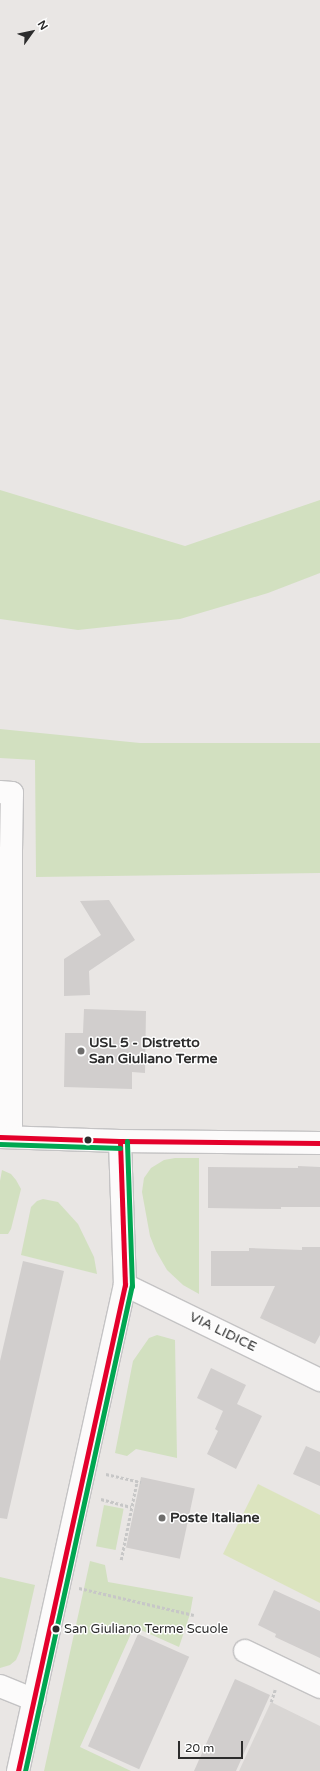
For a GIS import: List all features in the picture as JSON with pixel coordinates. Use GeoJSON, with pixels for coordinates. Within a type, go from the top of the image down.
{"type":"FeatureCollection","features":[{"type":"Feature","properties":{"kind":"street"},"geometry":{"type":"LineString","coordinates":[[0,792],[12,793],[6,1137],[120,1141],[320,1143]]}},
{"type":"Feature","properties":{"kind":"street"},"geometry":{"type":"LineString","coordinates":[[18,1771],[125,1285],[120,1141]]}},
{"type":"Feature","properties":{"kind":"street","name":"VIA LIDICE"},"geometry":{"type":"LineString","coordinates":[[125,1285],[320,1380]]}},
{"type":"Feature","properties":{"kind":"street"},"geometry":{"type":"LineString","coordinates":[[245,1651],[320,1687]]}},
{"type":"Feature","properties":{"kind":"street"},"geometry":{"type":"LineString","coordinates":[[0,1686],[34,1700]]}},
{"type":"Feature","properties":{"kind":"path"},"geometry":{"type":"LineString","coordinates":[[105,1474],[140,1482]]}},
{"type":"Feature","properties":{"kind":"path"},"geometry":{"type":"LineString","coordinates":[[121,1560],[136,1481]]}},
{"type":"Feature","properties":{"kind":"path"},"geometry":{"type":"LineString","coordinates":[[99,1499],[131,1507]]}},
{"type":"Feature","properties":{"kind":"path"},"geometry":{"type":"LineString","coordinates":[[79,1588],[194,1615]]}},
{"type":"Feature","properties":{"kind":"green space"},"geometry":{"type":"Polygon","coordinates":[[[0,490],[185,546],[320,500],[320,573],[268,593],[180,619],[78,630],[0,619],[0,490]]]}},
{"type":"Feature","properties":{"kind":"green space"},"geometry":{"type":"Polygon","coordinates":[[[0,729],[140,743],[320,743],[320,873],[36,877],[35,760],[0,758],[0,729]]]}},
{"type":"Feature","properties":{"kind":"green space"},"geometry":{"type":"Polygon","coordinates":[[[175,1158],[199,1158],[199,1294],[183,1285],[167,1270],[156,1251],[150,1236],[142,1192],[144,1178],[151,1168],[164,1160],[175,1158]]]}},
{"type":"Feature","properties":{"kind":"green space"},"geometry":{"type":"Polygon","coordinates":[[[2,1170],[11,1174],[21,1189],[11,1229],[8,1234],[0,1234],[0,1181],[2,1170]]]}},
{"type":"Feature","properties":{"kind":"green space"},"geometry":{"type":"Polygon","coordinates":[[[43,1199],[58,1202],[78,1224],[94,1257],[97,1274],[21,1255],[31,1207],[37,1201],[43,1199]]]}},
{"type":"Feature","properties":{"kind":"green space"},"geometry":{"type":"Polygon","coordinates":[[[157,1335],[175,1340],[177,1458],[136,1449],[127,1456],[115,1453],[133,1361],[149,1338],[157,1335]]]}},
{"type":"Feature","properties":{"kind":"green space"},"geometry":{"type":"Polygon","coordinates":[[[258,1484],[320,1515],[320,1603],[223,1554],[258,1484]]]}},
{"type":"Feature","properties":{"kind":"green space"},"geometry":{"type":"Polygon","coordinates":[[[104,1505],[124,1509],[116,1550],[96,1546],[104,1505]]]}},
{"type":"Feature","properties":{"kind":"green space"},"geometry":{"type":"Polygon","coordinates":[[[90,1561],[105,1565],[108,1582],[193,1597],[190,1614],[179,1647],[134,1627],[80,1747],[131,1771],[44,1771],[90,1561]]]}},
{"type":"Feature","properties":{"kind":"green space"},"geometry":{"type":"Polygon","coordinates":[[[0,1577],[35,1585],[20,1651],[16,1660],[10,1665],[0,1668],[0,1577]]]}},
{"type":"Feature","properties":{"kind":"shaded area"},"geometry":{"type":"Polygon","coordinates":[[[271,1702],[320,1726],[320,1771],[239,1771],[271,1702]]]}},
{"type":"Feature","properties":{"kind":"building"},"geometry":{"type":"Polygon","coordinates":[[[109,900],[135,940],[89,971],[90,995],[64,996],[64,959],[101,935],[80,901],[109,900]]]}},
{"type":"Feature","properties":{"kind":"building","name":"USL 5 - Distretto San Giuliano Terme"},"geometry":{"type":"Polygon","coordinates":[[[84,1009],[146,1011],[145,1073],[132,1072],[132,1089],[64,1087],[65,1033],[83,1033],[84,1009]]]}},
{"type":"Feature","properties":{"kind":"building"},"geometry":{"type":"Polygon","coordinates":[[[298,1166],[320,1167],[320,1207],[281,1207],[281,1209],[208,1208],[208,1167],[298,1168],[298,1166]]]}},
{"type":"Feature","properties":{"kind":"building"},"geometry":{"type":"Polygon","coordinates":[[[302,1247],[320,1247],[320,1335],[315,1344],[260,1318],[275,1286],[211,1286],[211,1251],[249,1251],[249,1248],[302,1250],[302,1247]]]}},
{"type":"Feature","properties":{"kind":"building"},"geometry":{"type":"Polygon","coordinates":[[[23,1261],[64,1271],[7,1519],[0,1518],[0,1361],[23,1261]]]}},
{"type":"Feature","properties":{"kind":"building"},"geometry":{"type":"Polygon","coordinates":[[[211,1368],[246,1385],[237,1404],[262,1416],[236,1469],[207,1454],[218,1431],[215,1429],[223,1411],[197,1398],[211,1368]]]}},
{"type":"Feature","properties":{"kind":"building"},"geometry":{"type":"Polygon","coordinates":[[[306,1446],[320,1452],[320,1486],[293,1474],[306,1446]]]}},
{"type":"Feature","properties":{"kind":"building","name":"Poste Italiane"},"geometry":{"type":"Polygon","coordinates":[[[141,1477],[195,1488],[180,1559],[126,1547],[141,1477]]]}},
{"type":"Feature","properties":{"kind":"building"},"geometry":{"type":"Polygon","coordinates":[[[274,1590],[320,1611],[320,1658],[275,1637],[276,1634],[258,1625],[274,1590]]]}},
{"type":"Feature","properties":{"kind":"building"},"geometry":{"type":"Polygon","coordinates":[[[138,1634],[189,1657],[139,1769],[88,1746],[138,1634]]]}},
{"type":"Feature","properties":{"kind":"building"},"geometry":{"type":"Polygon","coordinates":[[[235,1679],[270,1695],[236,1771],[194,1771],[235,1679]]]}},
{"type":"Feature","properties":{"kind":"transit line"},"geometry":{"type":"LineString","coordinates":[[0,1137],[120,1141],[320,1143]]}},
{"type":"Feature","properties":{"kind":"transit line"},"geometry":{"type":"LineString","coordinates":[[18,1771],[125,1285],[120,1141]]}},
{"type":"Feature","properties":{"kind":"transit line"},"geometry":{"type":"LineString","coordinates":[[25,1771],[132,1286],[127,1141]]}},
{"type":"Feature","properties":{"kind":"transit line"},"geometry":{"type":"LineString","coordinates":[[0,1144],[120,1148]]}},
{"type":"Feature","properties":{"kind":"place","name":"USL 5 - Distretto San Giuliano Terme"},"geometry":{"type":"Point","coordinates":[81,1051]}},
{"type":"Feature","properties":{"kind":"place","name":"Poste Italiane"},"geometry":{"type":"Point","coordinates":[162,1518]}},
{"type":"Feature","properties":{"kind":"place","name":"San Giuliano Terme Scuole"},"geometry":{"type":"Point","coordinates":[56,1629]}}]}
